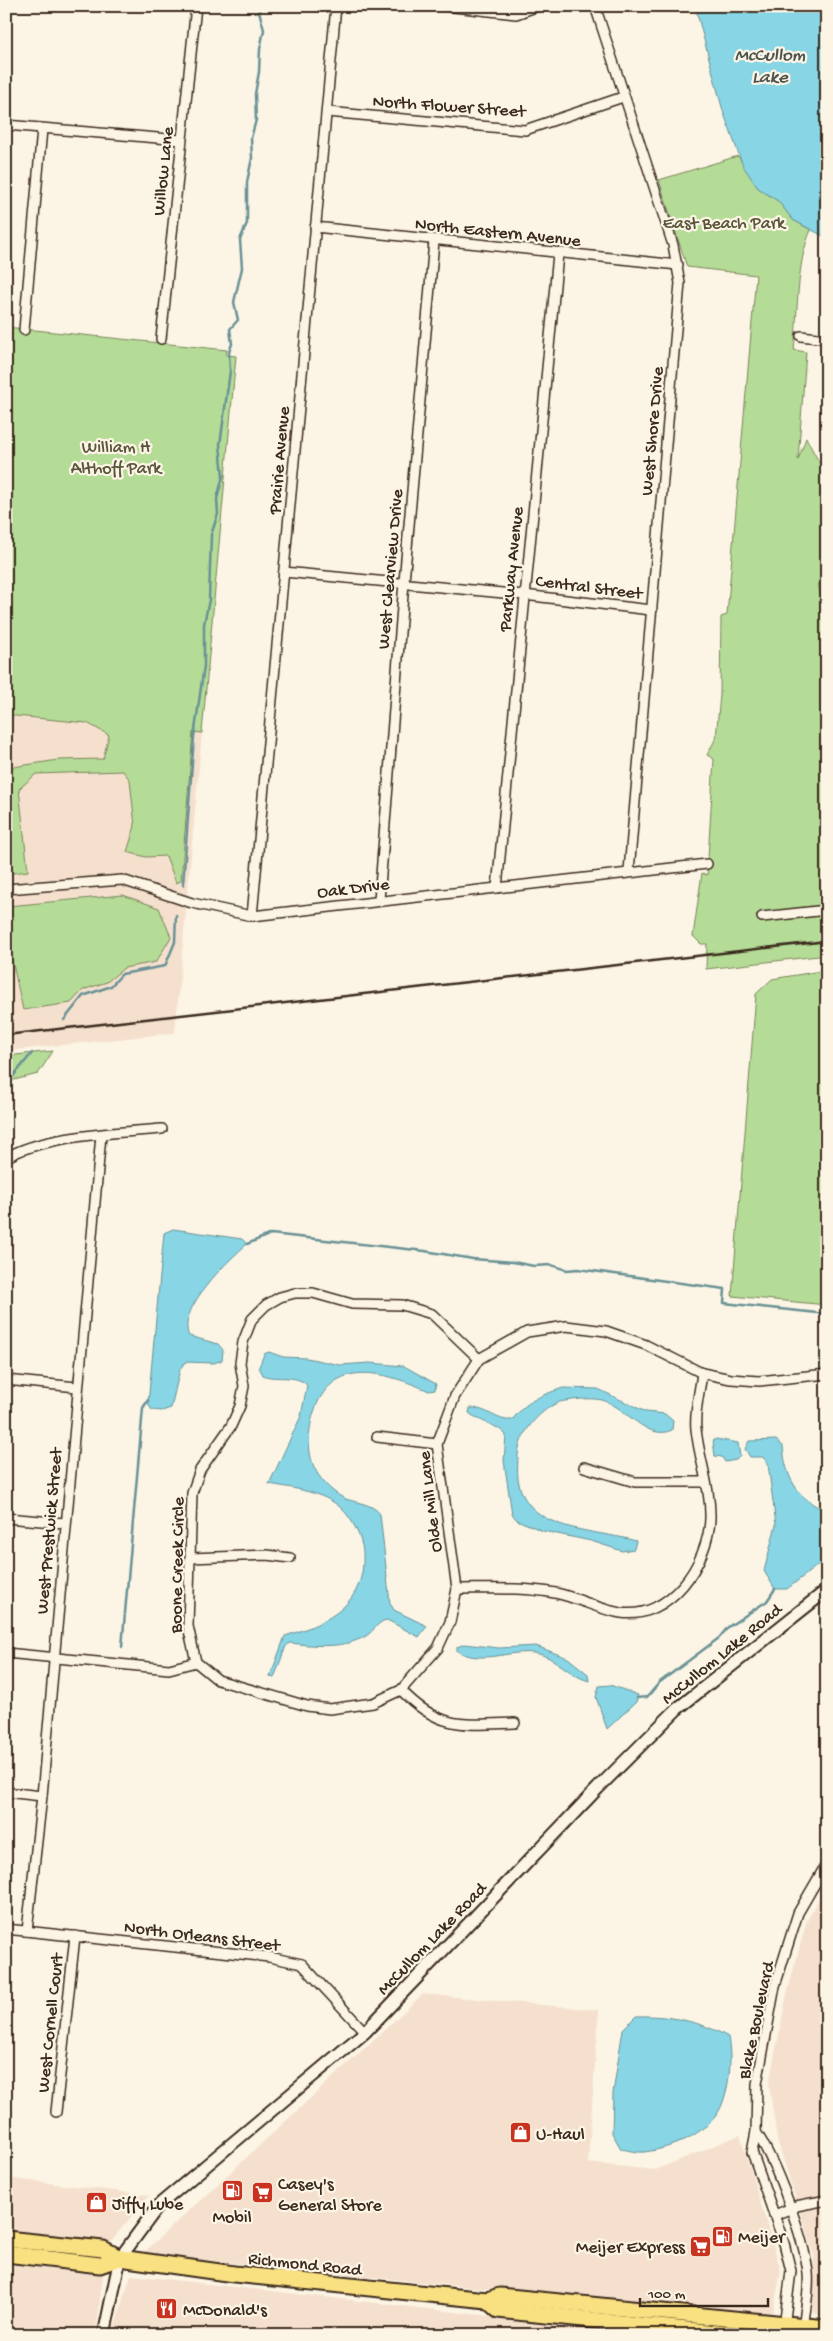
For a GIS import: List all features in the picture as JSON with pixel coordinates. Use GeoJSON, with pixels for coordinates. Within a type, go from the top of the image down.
{"type":"FeatureCollection","features":[{"type":"Feature","properties":{"kind":"main road","name":"Richmond Road"},"geometry":{"type":"LineString","coordinates":[[6,2238],[103,2249],[120,2258],[234,2274],[487,2300],[500,2296],[784,2329],[827,2328]]}},
{"type":"Feature","properties":{"kind":"main road","name":"Richmond Road"},"geometry":{"type":"LineString","coordinates":[[6,2254],[100,2264],[120,2258]]}},
{"type":"Feature","properties":{"kind":"main road","name":"Richmond Road"},"geometry":{"type":"LineString","coordinates":[[487,2300],[498,2310],[735,2335]]}},
{"type":"Feature","properties":{"kind":"street","name":"Willow Lane"},"geometry":{"type":"LineString","coordinates":[[161,339],[196,6]]}},
{"type":"Feature","properties":{"kind":"street","name":"Prairie Avenue"},"geometry":{"type":"LineString","coordinates":[[252,916],[336,6]]}},
{"type":"Feature","properties":{"kind":"street"},"geometry":{"type":"LineString","coordinates":[[445,6],[516,14],[538,6]]}},
{"type":"Feature","properties":{"kind":"street","name":"West Shore Drive"},"geometry":{"type":"LineString","coordinates":[[596,6],[678,265],[679,305],[651,610],[630,872]]}},
{"type":"Feature","properties":{"kind":"street","name":"North Flower Street"},"geometry":{"type":"LineString","coordinates":[[327,112],[525,130],[624,97]]}},
{"type":"Feature","properties":{"kind":"street"},"geometry":{"type":"LineString","coordinates":[[6,125],[181,140]]}},
{"type":"Feature","properties":{"kind":"street"},"geometry":{"type":"LineString","coordinates":[[24,330],[42,129]]}},
{"type":"Feature","properties":{"kind":"street","name":"North Eastern Avenue"},"geometry":{"type":"LineString","coordinates":[[315,227],[558,254],[678,265]]}},
{"type":"Feature","properties":{"kind":"street","name":"West Clearview Drive"},"geometry":{"type":"LineString","coordinates":[[379,900],[404,582],[434,241]]}},
{"type":"Feature","properties":{"kind":"street","name":"Parkway Avenue"},"geometry":{"type":"LineString","coordinates":[[497,888],[558,254]]}},
{"type":"Feature","properties":{"kind":"street"},"geometry":{"type":"LineString","coordinates":[[801,336],[827,340]]}},
{"type":"Feature","properties":{"kind":"street","name":"Central Street"},"geometry":{"type":"LineString","coordinates":[[284,572],[404,582],[651,610]]}},
{"type":"Feature","properties":{"kind":"street","name":"Oak Drive"},"geometry":{"type":"LineString","coordinates":[[6,889],[122,880],[192,903],[252,916],[707,864]]}},
{"type":"Feature","properties":{"kind":"street"},"geometry":{"type":"LineString","coordinates":[[762,917],[827,910]]}},
{"type":"Feature","properties":{"kind":"street"},"geometry":{"type":"LineString","coordinates":[[6,1158],[39,1145],[100,1135],[162,1129]]}},
{"type":"Feature","properties":{"kind":"street","name":"West Prestwick Street"},"geometry":{"type":"LineString","coordinates":[[26,1931],[42,1796],[100,1135]]}},
{"type":"Feature","properties":{"kind":"street","name":"Boone Creek Circle"},"geometry":{"type":"LineString","coordinates":[[196,1662],[188,1626],[192,1493],[200,1470],[231,1426],[240,1406],[244,1386],[240,1364],[243,1342],[252,1319],[266,1305],[280,1297],[296,1293],[313,1293],[352,1304],[402,1305],[432,1314],[479,1359]]}},
{"type":"Feature","properties":{"kind":"street","name":"Olde Mill Lane"},"geometry":{"type":"LineString","coordinates":[[196,1662],[218,1680],[307,1706],[330,1709],[373,1703],[401,1690],[438,1648],[450,1622],[457,1589],[437,1444],[455,1396],[479,1359],[527,1332],[566,1326],[606,1331],[646,1346],[702,1373],[759,1381],[827,1374]]}},
{"type":"Feature","properties":{"kind":"street"},"geometry":{"type":"LineString","coordinates":[[457,1589],[555,1593],[619,1613],[638,1614],[658,1607],[673,1596],[700,1559],[707,1539],[710,1518],[696,1428],[702,1373]]}},
{"type":"Feature","properties":{"kind":"street"},"geometry":{"type":"LineString","coordinates":[[6,1380],[77,1388]]}},
{"type":"Feature","properties":{"kind":"street"},"geometry":{"type":"LineString","coordinates":[[377,1437],[437,1444]]}},
{"type":"Feature","properties":{"kind":"street"},"geometry":{"type":"LineString","coordinates":[[584,1467],[634,1482],[705,1482]]}},
{"type":"Feature","properties":{"kind":"street"},"geometry":{"type":"LineString","coordinates":[[6,1518],[65,1523]]}},
{"type":"Feature","properties":{"kind":"street"},"geometry":{"type":"LineString","coordinates":[[190,1558],[267,1555],[290,1558]]}},
{"type":"Feature","properties":{"kind":"street","name":"McCullom Lake Road"},"geometry":{"type":"LineString","coordinates":[[104,2335],[120,2258],[159,2205],[365,2032],[598,1788],[677,1710],[827,1590]]}},
{"type":"Feature","properties":{"kind":"street"},"geometry":{"type":"LineString","coordinates":[[6,1653],[169,1669],[196,1662]]}},
{"type":"Feature","properties":{"kind":"street"},"geometry":{"type":"LineString","coordinates":[[401,1690],[415,1705],[438,1719],[462,1725],[515,1723]]}},
{"type":"Feature","properties":{"kind":"street"},"geometry":{"type":"LineString","coordinates":[[6,1792],[42,1796]]}},
{"type":"Feature","properties":{"kind":"street","name":"Blake Boulevard"},"geometry":{"type":"LineString","coordinates":[[784,2329],[791,2271],[776,2215],[752,2152],[756,2132],[757,2084],[775,1986],[798,1913],[827,1863]]}},
{"type":"Feature","properties":{"kind":"street","name":"North Orleans Street"},"geometry":{"type":"LineString","coordinates":[[6,1929],[269,1957],[302,1964],[365,2032]]}},
{"type":"Feature","properties":{"kind":"street","name":"West Cornell Court"},"geometry":{"type":"LineString","coordinates":[[56,2112],[75,1936]]}},
{"type":"Feature","properties":{"kind":"street"},"geometry":{"type":"LineString","coordinates":[[756,2132],[768,2150],[789,2209],[808,2274],[802,2330]]}},
{"type":"Feature","properties":{"kind":"street"},"geometry":{"type":"LineString","coordinates":[[776,2215],[789,2209],[827,2200]]}},
{"type":"Feature","properties":{"kind":"shaded area"},"geometry":{"type":"Polygon","coordinates":[[[6,715],[202,733],[175,1033],[6,1051],[6,715]]]}},
{"type":"Feature","properties":{"kind":"shaded area"},"geometry":{"type":"Polygon","coordinates":[[[827,1883],[827,2318],[813,2313],[814,2256],[777,2140],[769,2083],[787,1994],[806,1923],[827,1883]]]}},
{"type":"Feature","properties":{"kind":"shaded area"},"geometry":{"type":"Polygon","coordinates":[[[423,1994],[599,2010],[588,2163],[655,2170],[740,2135],[781,2271],[773,2312],[747,2315],[142,2254],[423,1994]]]}},
{"type":"Feature","properties":{"kind":"shaded area"},"geometry":{"type":"Polygon","coordinates":[[[6,2178],[149,2195],[108,2245],[6,2235],[6,2178]]]}},
{"type":"Feature","properties":{"kind":"shaded area"},"geometry":{"type":"Polygon","coordinates":[[[6,2264],[103,2275],[96,2335],[6,2335],[6,2264]]]}},
{"type":"Feature","properties":{"kind":"shaded area"},"geometry":{"type":"Polygon","coordinates":[[[131,2275],[657,2335],[112,2335],[131,2275]]]}},
{"type":"Feature","properties":{"kind":"green space","name":"East Beach Park"},"geometry":{"type":"Polygon","coordinates":[[[738,156],[758,188],[778,201],[793,220],[811,230],[806,243],[800,273],[794,350],[806,352],[798,460],[806,438],[825,473],[827,472],[827,597],[824,587],[818,584],[827,620],[827,955],[706,969],[707,944],[701,944],[693,936],[702,873],[707,875],[714,759],[707,755],[716,738],[720,695],[721,617],[727,615],[756,275],[687,267],[659,180],[738,156]]]}},
{"type":"Feature","properties":{"kind":"green space","name":"William H Althoff Park"},"geometry":{"type":"Polygon","coordinates":[[[6,327],[227,350],[226,355],[236,356],[202,733],[193,732],[181,881],[176,883],[166,856],[146,857],[127,852],[135,826],[130,780],[123,771],[36,774],[19,789],[28,871],[6,874],[6,766],[13,767],[58,760],[103,759],[109,735],[87,723],[6,715],[6,327]]]}},
{"type":"Feature","properties":{"kind":"green space"},"geometry":{"type":"Polygon","coordinates":[[[123,895],[159,908],[171,937],[156,962],[124,968],[107,982],[83,990],[71,1003],[23,1010],[7,937],[8,906],[123,895]]]}},
{"type":"Feature","properties":{"kind":"green space"},"geometry":{"type":"Polygon","coordinates":[[[827,970],[827,1305],[732,1296],[756,994],[772,979],[827,970]]]}},
{"type":"Feature","properties":{"kind":"green space"},"geometry":{"type":"Polygon","coordinates":[[[53,1051],[38,1074],[6,1082],[6,1056],[53,1051]]]}},
{"type":"Feature","properties":{"kind":"water","name":"McCullom Lake"},"geometry":{"type":"Polygon","coordinates":[[[695,6],[827,6],[827,238],[793,220],[778,201],[758,188],[743,166],[723,111],[695,6]]]}},
{"type":"Feature","properties":{"kind":"water"},"geometry":{"type":"Polygon","coordinates":[[[173,1229],[242,1239],[247,1244],[206,1286],[190,1313],[187,1325],[189,1336],[218,1344],[223,1350],[222,1360],[214,1363],[185,1362],[180,1369],[171,1408],[162,1411],[152,1410],[148,1404],[164,1233],[173,1229]]]}},
{"type":"Feature","properties":{"kind":"water"},"geometry":{"type":"Polygon","coordinates":[[[269,1352],[283,1357],[307,1358],[340,1365],[370,1363],[404,1366],[436,1384],[435,1390],[429,1391],[395,1378],[378,1374],[361,1373],[346,1376],[333,1383],[321,1396],[313,1415],[309,1436],[313,1464],[325,1484],[342,1497],[369,1506],[380,1514],[390,1603],[394,1610],[427,1626],[419,1637],[387,1620],[381,1622],[366,1636],[348,1643],[319,1646],[290,1643],[286,1646],[274,1678],[270,1677],[285,1636],[301,1631],[330,1617],[352,1598],[362,1570],[363,1552],[361,1541],[353,1523],[341,1508],[317,1494],[269,1484],[301,1416],[307,1385],[296,1379],[263,1375],[259,1367],[264,1354],[269,1352]]]}},
{"type":"Feature","properties":{"kind":"water"},"geometry":{"type":"Polygon","coordinates":[[[563,1388],[598,1389],[646,1412],[665,1414],[673,1421],[672,1430],[654,1431],[602,1400],[562,1401],[543,1412],[531,1424],[519,1447],[518,1478],[523,1496],[534,1509],[548,1519],[565,1526],[636,1541],[634,1549],[622,1551],[591,1541],[543,1531],[517,1520],[512,1514],[504,1461],[506,1435],[499,1429],[469,1413],[470,1408],[476,1408],[501,1419],[512,1420],[534,1400],[563,1388]]]}},
{"type":"Feature","properties":{"kind":"water"},"geometry":{"type":"Polygon","coordinates":[[[716,1439],[738,1443],[740,1456],[736,1460],[725,1462],[722,1457],[715,1456],[713,1441],[716,1439]]]}},
{"type":"Feature","properties":{"kind":"water"},"geometry":{"type":"Polygon","coordinates":[[[776,1440],[783,1446],[787,1468],[795,1486],[808,1501],[827,1511],[827,1558],[787,1589],[775,1589],[764,1571],[776,1525],[768,1464],[763,1457],[750,1457],[745,1449],[749,1441],[776,1440]]]}},
{"type":"Feature","properties":{"kind":"water"},"geometry":{"type":"Polygon","coordinates":[[[465,1644],[499,1648],[536,1646],[568,1658],[588,1674],[589,1681],[575,1675],[542,1655],[524,1653],[476,1657],[457,1651],[457,1647],[465,1644]]]}},
{"type":"Feature","properties":{"kind":"water"},"geometry":{"type":"Polygon","coordinates":[[[610,1685],[638,1695],[636,1702],[607,1729],[596,1697],[599,1686],[610,1685]]]}},
{"type":"Feature","properties":{"kind":"water"},"geometry":{"type":"Polygon","coordinates":[[[636,2016],[684,2020],[718,2031],[728,2037],[730,2053],[729,2078],[725,2095],[718,2112],[711,2122],[691,2137],[679,2143],[641,2152],[621,2149],[612,2133],[613,2093],[623,2029],[636,2016]]]}},
{"type":"Feature","properties":{"kind":"waterway"},"geometry":{"type":"LineString","coordinates":[[183,885],[194,737],[204,666],[204,624],[209,600],[211,535],[218,514],[217,499],[223,476],[220,445],[230,371],[229,352],[232,344],[230,329],[238,320],[234,302],[242,268],[240,240],[247,223],[247,182],[252,158],[251,138],[256,120],[255,94],[264,30],[259,11],[262,6]]}},
{"type":"Feature","properties":{"kind":"waterway"},"geometry":{"type":"LineString","coordinates":[[64,1020],[83,996],[111,986],[122,974],[165,966],[175,942],[176,915]]}},
{"type":"Feature","properties":{"kind":"waterway"},"geometry":{"type":"LineString","coordinates":[[6,1085],[32,1053]]}},
{"type":"Feature","properties":{"kind":"waterway"},"geometry":{"type":"LineString","coordinates":[[247,1244],[271,1234],[425,1251],[534,1266],[551,1265],[567,1270],[578,1269],[725,1289],[724,1303],[827,1314]]}},
{"type":"Feature","properties":{"kind":"waterway"},"geometry":{"type":"LineString","coordinates":[[122,1647],[143,1408],[148,1400]]}},
{"type":"Feature","properties":{"kind":"waterway"},"geometry":{"type":"LineString","coordinates":[[637,1698],[647,1697],[660,1682],[719,1638],[728,1627],[767,1601],[775,1589]]}},
{"type":"Feature","properties":{"kind":"railway"},"geometry":{"type":"LineString","coordinates":[[6,1035],[827,941]]}},
{"type":"Feature","properties":{"kind":"place","name":"U-Haul"},"geometry":{"type":"Point","coordinates":[520,2133]}},
{"type":"Feature","properties":{"kind":"place","name":"Mobil"},"geometry":{"type":"Point","coordinates":[232,2191]}},
{"type":"Feature","properties":{"kind":"place","name":"Casey's General Store"},"geometry":{"type":"Point","coordinates":[262,2193]}},
{"type":"Feature","properties":{"kind":"place","name":"Jiffy Lube"},"geometry":{"type":"Point","coordinates":[96,2203]}},
{"type":"Feature","properties":{"kind":"place","name":"Meijer"},"geometry":{"type":"Point","coordinates":[722,2236]}},
{"type":"Feature","properties":{"kind":"place","name":"Meijer Express"},"geometry":{"type":"Point","coordinates":[701,2246]}},
{"type":"Feature","properties":{"kind":"place","name":"McDonald's"},"geometry":{"type":"Point","coordinates":[167,2309]}}]}
